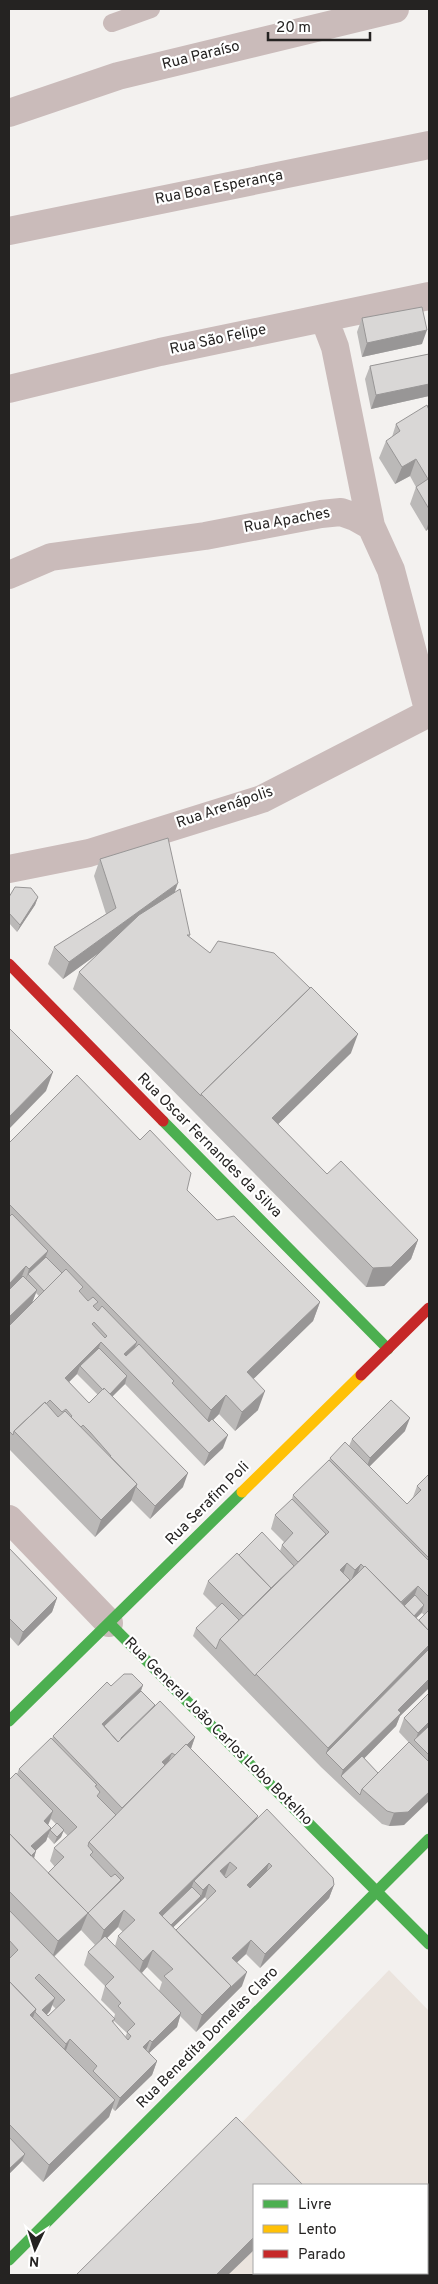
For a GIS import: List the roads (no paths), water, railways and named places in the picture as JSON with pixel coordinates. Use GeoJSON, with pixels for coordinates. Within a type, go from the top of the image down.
{"type":"FeatureCollection","features":[{"type":"Feature","properties":{"kind":"street","name":"Rua Paraíso"},"geometry":{"type":"LineString","coordinates":[[9,113],[118,76],[396,9]]}},
{"type":"Feature","properties":{"kind":"street","name":"Rua Boa Esperança"},"geometry":{"type":"LineString","coordinates":[[9,231],[429,145]]}},
{"type":"Feature","properties":{"kind":"street","name":"Rua São Felipe"},"geometry":{"type":"LineString","coordinates":[[9,390],[160,352],[429,296]]}},
{"type":"Feature","properties":{"kind":"street"},"geometry":{"type":"LineString","coordinates":[[324,318],[335,347],[370,526],[391,570],[429,713]]}},
{"type":"Feature","properties":{"kind":"street","name":"Rua Apaches"},"geometry":{"type":"LineString","coordinates":[[9,575],[51,557],[205,536],[320,514],[341,512],[356,517],[370,526]]}},
{"type":"Feature","properties":{"kind":"street","name":"Rua Arenápolis"},"geometry":{"type":"LineString","coordinates":[[9,869],[89,853],[262,799],[429,713]]}},
{"type":"Feature","properties":{"kind":"street","name":"Rua Oscar Fernandes da Silva"},"geometry":{"type":"LineString","coordinates":[[9,964],[388,1348]]}},
{"type":"Feature","properties":{"kind":"street","name":"Rua Serafim Poli"},"geometry":{"type":"LineString","coordinates":[[9,1721],[429,1308]]}},
{"type":"Feature","properties":{"kind":"street","name":"Rua General João Carlos Lobo Botelho"},"geometry":{"type":"LineString","coordinates":[[9,1519],[109,1623],[429,1944]]}},
{"type":"Feature","properties":{"kind":"street","name":"Rua Benedita Dornelas Claro"},"geometry":{"type":"LineString","coordinates":[[9,2260],[429,1838]]}},
{"type":"Feature","properties":{"kind":"lane"},"geometry":{"type":"LineString","coordinates":[[112,23],[151,9]]}}]}
